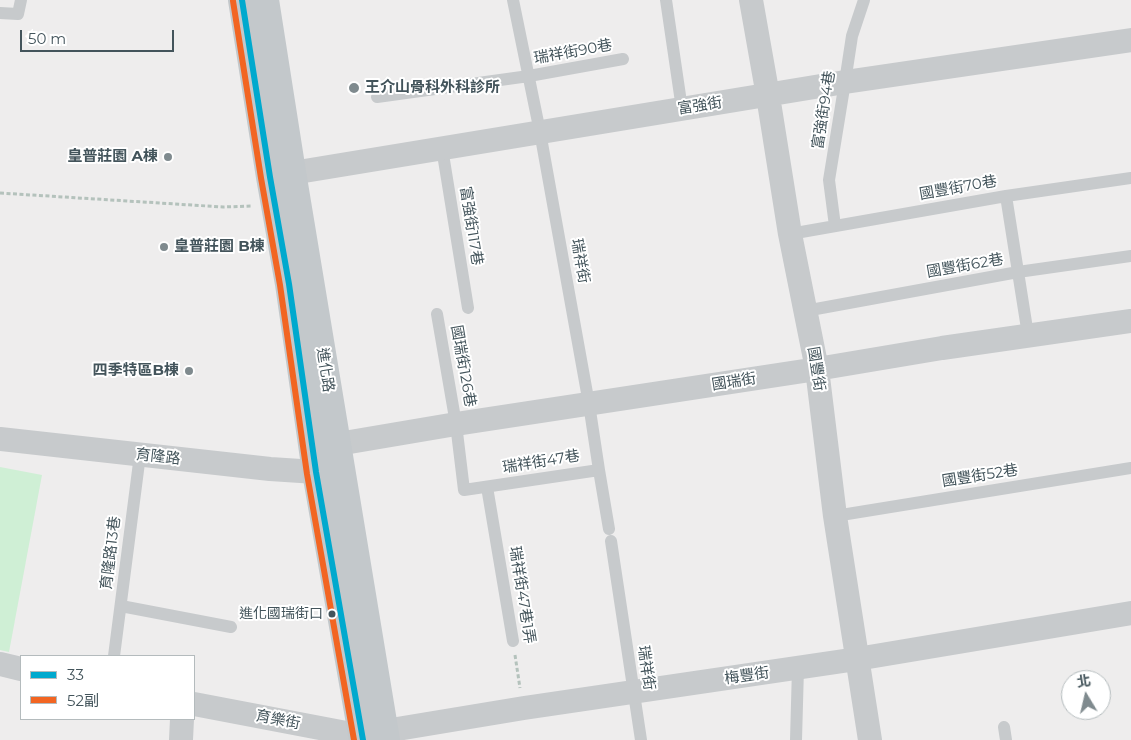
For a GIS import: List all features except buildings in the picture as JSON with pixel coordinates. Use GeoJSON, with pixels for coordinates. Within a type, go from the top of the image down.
{"type":"FeatureCollection","features":[{"type":"Feature","properties":{"kind":"main road","name":"進化路"},"geometry":{"type":"LineString","coordinates":[[242,0],[338,444],[374,737]]}},
{"type":"Feature","properties":{"kind":"main road","name":"進化路"},"geometry":{"type":"LineString","coordinates":[[265,0],[281,174],[275,204],[289,284],[316,472],[374,737]]}},
{"type":"Feature","properties":{"kind":"street","name":"國豐街"},"geometry":{"type":"LineString","coordinates":[[751,0],[790,234],[817,369],[835,516],[870,740]]}},
{"type":"Feature","properties":{"kind":"street","name":"富強街"},"geometry":{"type":"LineString","coordinates":[[281,174],[845,82],[1131,40]]}},
{"type":"Feature","properties":{"kind":"street","name":"國瑞街"},"geometry":{"type":"LineString","coordinates":[[338,444],[942,348],[1131,321]]}},
{"type":"Feature","properties":{"kind":"street","name":"育隆路"},"geometry":{"type":"LineString","coordinates":[[0,439],[270,469],[316,472]]}},
{"type":"Feature","properties":{"kind":"street","name":"梅豐街"},"geometry":{"type":"LineString","coordinates":[[374,737],[524,708],[857,659],[1131,613]]}},
{"type":"Feature","properties":{"kind":"street"},"geometry":{"type":"LineString","coordinates":[[0,664],[20,669]]}},
{"type":"Feature","properties":{"kind":"street","name":"育樂街"},"geometry":{"type":"LineString","coordinates":[[195,704],[374,737]]}},
{"type":"Feature","properties":{"kind":"street"},"geometry":{"type":"LineString","coordinates":[[181,740],[182,720]]}},
{"type":"Feature","properties":{"kind":"lane"},"geometry":{"type":"LineString","coordinates":[[0,13],[18,14],[21,0]]}},
{"type":"Feature","properties":{"kind":"lane","name":"瑞祥街"},"geometry":{"type":"LineString","coordinates":[[513,0],[540,132],[589,404],[640,740]]}},
{"type":"Feature","properties":{"kind":"lane"},"geometry":{"type":"LineString","coordinates":[[666,0],[682,109]]}},
{"type":"Feature","properties":{"kind":"lane","name":"富強街94巷"},"geometry":{"type":"LineString","coordinates":[[835,226],[829,180],[852,36],[864,0]]}},
{"type":"Feature","properties":{"kind":"lane","name":"瑞祥街90巷"},"geometry":{"type":"LineString","coordinates":[[377,97],[528,76],[623,59]]}},
{"type":"Feature","properties":{"kind":"lane","name":"富強街117巷"},"geometry":{"type":"LineString","coordinates":[[442,148],[468,308]]}},
{"type":"Feature","properties":{"kind":"lane","name":"國豐街70巷"},"geometry":{"type":"LineString","coordinates":[[790,234],[1006,196],[1131,178]]}},
{"type":"Feature","properties":{"kind":"lane"},"geometry":{"type":"LineString","coordinates":[[1006,196],[1028,335]]}},
{"type":"Feature","properties":{"kind":"lane","name":"國豐街62巷"},"geometry":{"type":"LineString","coordinates":[[805,311],[1018,272],[1131,256]]}},
{"type":"Feature","properties":{"kind":"lane","name":"國瑞街126巷"},"geometry":{"type":"LineString","coordinates":[[437,314],[456,424],[464,490],[488,487]]}},
{"type":"Feature","properties":{"kind":"lane","name":"育隆路13巷"},"geometry":{"type":"LineString","coordinates":[[114,655],[140,455]]}},
{"type":"Feature","properties":{"kind":"lane","name":"國豐街52巷"},"geometry":{"type":"LineString","coordinates":[[835,516],[1131,468]]}},
{"type":"Feature","properties":{"kind":"lane","name":"瑞祥街47巷"},"geometry":{"type":"LineString","coordinates":[[488,487],[599,470]]}},
{"type":"Feature","properties":{"kind":"lane","name":"瑞祥街47巷1弄"},"geometry":{"type":"LineString","coordinates":[[488,487],[512,641]]}},
{"type":"Feature","properties":{"kind":"lane"},"geometry":{"type":"LineString","coordinates":[[121,606],[231,627]]}},
{"type":"Feature","properties":{"kind":"lane"},"geometry":{"type":"LineString","coordinates":[[796,740],[798,668]]}},
{"type":"Feature","properties":{"kind":"path"},"geometry":{"type":"LineString","coordinates":[[0,193],[223,207],[275,204]]}},
{"type":"Feature","properties":{"kind":"path","name":"瑞祥街47巷1弄"},"geometry":{"type":"LineString","coordinates":[[512,641],[524,708]]}},
{"type":"Feature","properties":{"kind":"green space"},"geometry":{"type":"Polygon","coordinates":[[[0,467],[42,475],[9,652],[0,650],[0,467]]]}},
{"type":"Feature","properties":{"kind":"transit line","name":"33"},"geometry":{"type":"LineString","coordinates":[[242,0],[289,284],[316,472],[363,740]]}},
{"type":"Feature","properties":{"kind":"transit line","name":"52副"},"geometry":{"type":"LineString","coordinates":[[233,1],[280,285],[307,474],[354,740]]}},
{"type":"Feature","properties":{"kind":"place","name":"王介山骨科外科診所"},"geometry":{"type":"Point","coordinates":[354,88]}},
{"type":"Feature","properties":{"kind":"place","name":"皇普莊園 A棟"},"geometry":{"type":"Point","coordinates":[168,157]}},
{"type":"Feature","properties":{"kind":"place","name":"皇普莊園 B棟"},"geometry":{"type":"Point","coordinates":[164,247]}},
{"type":"Feature","properties":{"kind":"place","name":"四季特區B棟"},"geometry":{"type":"Point","coordinates":[189,371]}},
{"type":"Feature","properties":{"kind":"place","name":"進化國瑞街口"},"geometry":{"type":"Point","coordinates":[332,614]}}]}
